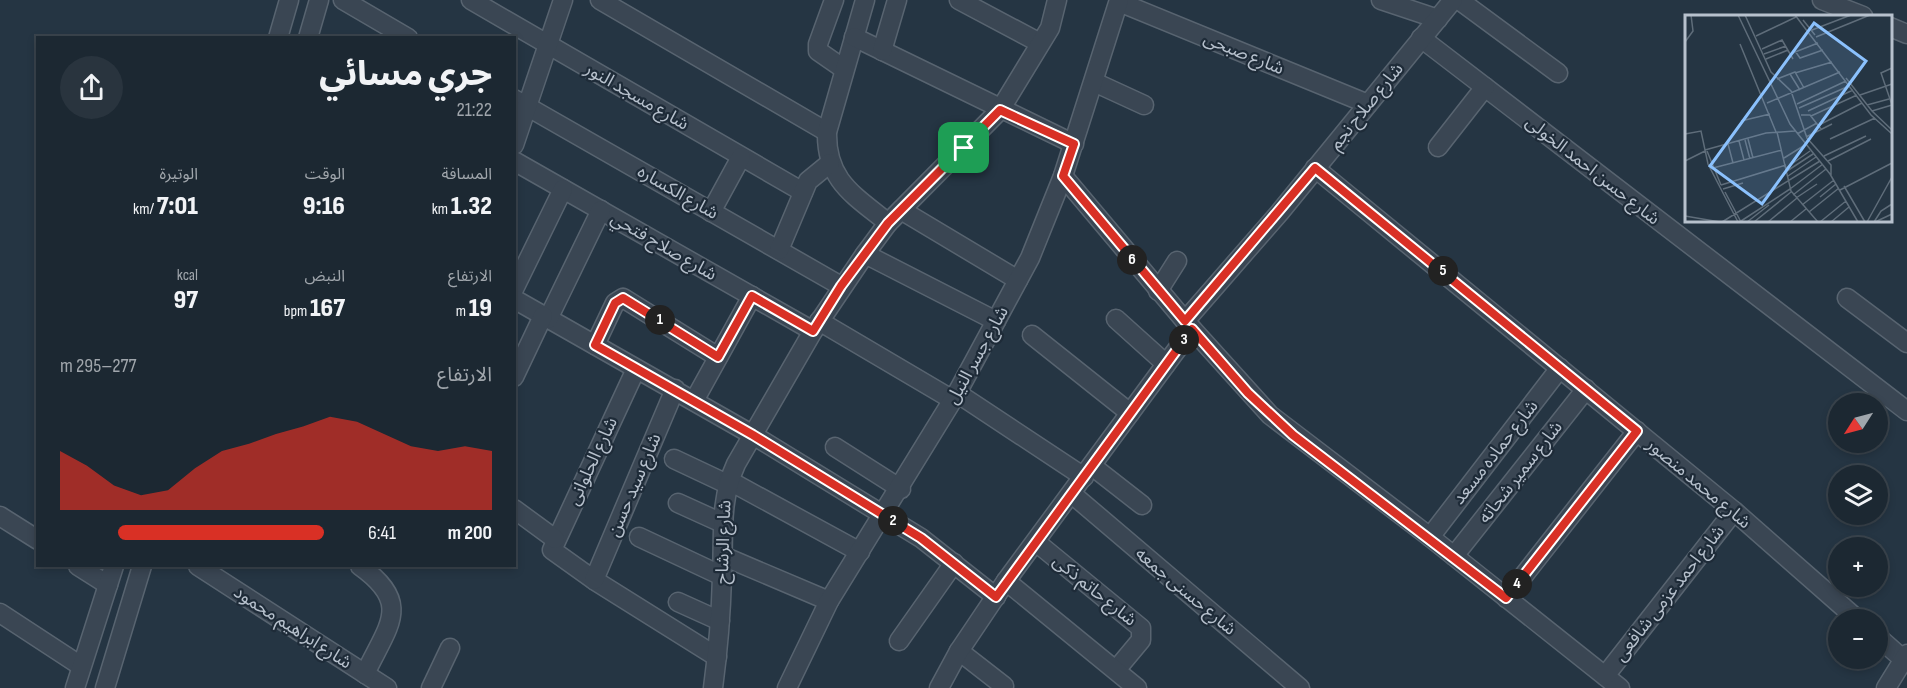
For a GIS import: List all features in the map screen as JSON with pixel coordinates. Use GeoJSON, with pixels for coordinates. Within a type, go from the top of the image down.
{"type":"FeatureCollection","features":[{"type":"Feature","properties":{"kind":"street"},"geometry":{"type":"LineString","coordinates":[[279,36],[290,0]]}},
{"type":"Feature","properties":{"kind":"street"},"geometry":{"type":"LineString","coordinates":[[309,36],[320,0]]}},
{"type":"Feature","properties":{"kind":"street"},"geometry":{"type":"LineString","coordinates":[[343,0],[405,36]]}},
{"type":"Feature","properties":{"kind":"street","name":"شارع مسجد النور"},"geometry":{"type":"LineString","coordinates":[[471,0],[803,192]]}},
{"type":"Feature","properties":{"kind":"street"},"geometry":{"type":"LineString","coordinates":[[516,133],[521,103],[548,44],[563,0]]}},
{"type":"Feature","properties":{"kind":"street"},"geometry":{"type":"LineString","coordinates":[[600,0],[827,132]]}},
{"type":"Feature","properties":{"kind":"street"},"geometry":{"type":"LineString","coordinates":[[834,0],[818,44],[818,51],[844,69]]}},
{"type":"Feature","properties":{"kind":"street"},"geometry":{"type":"LineString","coordinates":[[865,0],[827,132],[830,164],[841,184],[895,217],[1018,280]]}},
{"type":"Feature","properties":{"kind":"street"},"geometry":{"type":"LineString","coordinates":[[882,51],[897,0]]}},
{"type":"Feature","properties":{"kind":"street"},"geometry":{"type":"LineString","coordinates":[[959,0],[1040,43]]}},
{"type":"Feature","properties":{"kind":"street","name":"شارع الرشاح"},"geometry":{"type":"LineString","coordinates":[[713,688],[720,621],[722,523],[728,482],[753,435],[841,286],[895,217],[1000,110],[1050,28],[1057,0]]}},
{"type":"Feature","properties":{"kind":"street"},"geometry":{"type":"LineString","coordinates":[[1381,0],[1438,20]]}},
{"type":"Feature","properties":{"kind":"street","name":"شارع صلاح نجم"},"geometry":{"type":"LineString","coordinates":[[939,688],[959,651],[1006,581],[1166,364],[1188,325],[1453,0]]}},
{"type":"Feature","properties":{"kind":"street"},"geometry":{"type":"LineString","coordinates":[[1459,0],[1558,73]]}},
{"type":"Feature","properties":{"kind":"street"},"geometry":{"type":"LineString","coordinates":[[1822,0],[1860,15]]}},
{"type":"Feature","properties":{"kind":"street","name":"شارع جسر النيل"},"geometry":{"type":"LineString","coordinates":[[787,688],[829,601],[901,489],[955,397],[1018,280],[1063,176],[1119,1]]}},
{"type":"Feature","properties":{"kind":"street","name":"شارع صبحى"},"geometry":{"type":"LineString","coordinates":[[1119,1],[1368,104]]}},
{"type":"Feature","properties":{"kind":"street"},"geometry":{"type":"LineString","coordinates":[[1892,28],[1907,34]]}},
{"type":"Feature","properties":{"kind":"street"},"geometry":{"type":"LineString","coordinates":[[854,37],[1074,144]]}},
{"type":"Feature","properties":{"kind":"street","name":"شارع حسن احمد الخولى"},"geometry":{"type":"LineString","coordinates":[[1421,38],[1907,411]]}},
{"type":"Feature","properties":{"kind":"street"},"geometry":{"type":"LineString","coordinates":[[1094,82],[1144,105]]}},
{"type":"Feature","properties":{"kind":"street"},"geometry":{"type":"LineString","coordinates":[[1438,147],[1485,87]]}},
{"type":"Feature","properties":{"kind":"street","name":"شارع الكساره"},"geometry":{"type":"LineString","coordinates":[[521,103],[841,286]]}},
{"type":"Feature","properties":{"kind":"street"},"geometry":{"type":"LineString","coordinates":[[711,212],[741,157]]}},
{"type":"Feature","properties":{"kind":"street","name":"شارع صلاح فتحي"},"geometry":{"type":"LineString","coordinates":[[516,162],[752,296],[955,397],[1088,471],[1142,506]]}},
{"type":"Feature","properties":{"kind":"street"},"geometry":{"type":"LineString","coordinates":[[779,250],[811,176],[830,164]]}},
{"type":"Feature","properties":{"kind":"street","name":"شارع محمد منصور"},"geometry":{"type":"LineString","coordinates":[[1315,168],[1734,511],[1845,609]]}},
{"type":"Feature","properties":{"kind":"street"},"geometry":{"type":"LineString","coordinates":[[1063,176],[1158,291],[1270,415],[1430,537],[1620,688]]}},
{"type":"Feature","properties":{"kind":"street"},"geometry":{"type":"LineString","coordinates":[[516,285],[564,189]]}},
{"type":"Feature","properties":{"kind":"street"},"geometry":{"type":"LineString","coordinates":[[516,373],[601,210]]}},
{"type":"Feature","properties":{"kind":"street"},"geometry":{"type":"LineString","coordinates":[[865,254],[996,321]]}},
{"type":"Feature","properties":{"kind":"street"},"geometry":{"type":"LineString","coordinates":[[1158,291],[1177,261]]}},
{"type":"Feature","properties":{"kind":"street"},"geometry":{"type":"LineString","coordinates":[[694,401],[752,296]]}},
{"type":"Feature","properties":{"kind":"street"},"geometry":{"type":"LineString","coordinates":[[595,345],[615,303],[623,298],[718,357]]}},
{"type":"Feature","properties":{"kind":"street"},"geometry":{"type":"LineString","coordinates":[[1847,298],[1907,343]]}},
{"type":"Feature","properties":{"kind":"street"},"geometry":{"type":"LineString","coordinates":[[516,300],[675,389],[884,515],[921,538],[996,597]]}},
{"type":"Feature","properties":{"kind":"street"},"geometry":{"type":"LineString","coordinates":[[1116,319],[1166,364]]}},
{"type":"Feature","properties":{"kind":"street"},"geometry":{"type":"LineString","coordinates":[[1032,335],[1130,413]]}},
{"type":"Feature","properties":{"kind":"street","name":"شارع حماده مسعد"},"geometry":{"type":"LineString","coordinates":[[1430,537],[1560,368]]}},
{"type":"Feature","properties":{"kind":"street","name":"شارع الحلوانى"},"geometry":{"type":"LineString","coordinates":[[555,546],[636,369]]}},
{"type":"Feature","properties":{"kind":"street","name":"شارع سيد حسن"},"geometry":{"type":"LineString","coordinates":[[594,580],[675,389]]}},
{"type":"Feature","properties":{"kind":"street","name":"شارع سمير شحاته"},"geometry":{"type":"LineString","coordinates":[[1454,556],[1586,389]]}},
{"type":"Feature","properties":{"kind":"street"},"geometry":{"type":"LineString","coordinates":[[1506,598],[1637,431]]}},
{"type":"Feature","properties":{"kind":"street"},"geometry":{"type":"LineString","coordinates":[[835,447],[901,489]]}},
{"type":"Feature","properties":{"kind":"street"},"geometry":{"type":"LineString","coordinates":[[674,459],[728,482],[860,552]]}},
{"type":"Feature","properties":{"kind":"street","name":"شارع حسنى جمعه"},"geometry":{"type":"LineString","coordinates":[[1072,494],[1300,688]]}},
{"type":"Feature","properties":{"kind":"street"},"geometry":{"type":"LineString","coordinates":[[678,503],[722,523]]}},
{"type":"Feature","properties":{"kind":"street"},"geometry":{"type":"LineString","coordinates":[[516,511],[594,580],[717,657]]}},
{"type":"Feature","properties":{"kind":"street","name":"شارع احمد عزمى شافعى"},"geometry":{"type":"LineString","coordinates":[[1605,676],[1734,511]]}},
{"type":"Feature","properties":{"kind":"street"},"geometry":{"type":"LineString","coordinates":[[0,516],[36,539]]}},
{"type":"Feature","properties":{"kind":"street"},"geometry":{"type":"LineString","coordinates":[[639,537],[722,576]]}},
{"type":"Feature","properties":{"kind":"street","name":"شارع حاتم ذكى"},"geometry":{"type":"LineString","coordinates":[[1036,542],[1141,628],[1141,640],[1116,670]]}},
{"type":"Feature","properties":{"kind":"street"},"geometry":{"type":"LineString","coordinates":[[723,556],[829,601]]}},
{"type":"Feature","properties":{"kind":"street"},"geometry":{"type":"LineString","coordinates":[[899,642],[954,563]]}},
{"type":"Feature","properties":{"kind":"street"},"geometry":{"type":"LineString","coordinates":[[80,567],[108,585]]}},
{"type":"Feature","properties":{"kind":"street"},"geometry":{"type":"LineString","coordinates":[[75,688],[114,567]]}},
{"type":"Feature","properties":{"kind":"street"},"geometry":{"type":"LineString","coordinates":[[105,688],[142,567]]}},
{"type":"Feature","properties":{"kind":"street","name":"شارع ابراهيم محمود"},"geometry":{"type":"LineString","coordinates":[[200,567],[387,688]]}},
{"type":"Feature","properties":{"kind":"street"},"geometry":{"type":"LineString","coordinates":[[361,567],[383,584],[393,602],[389,623],[365,674]]}},
{"type":"Feature","properties":{"kind":"street"},"geometry":{"type":"LineString","coordinates":[[1006,581],[1137,688]]}},
{"type":"Feature","properties":{"kind":"street"},"geometry":{"type":"LineString","coordinates":[[678,602],[720,621]]}},
{"type":"Feature","properties":{"kind":"street"},"geometry":{"type":"LineString","coordinates":[[0,613],[81,666]]}},
{"type":"Feature","properties":{"kind":"street"},"geometry":{"type":"LineString","coordinates":[[1886,688],[1905,657],[1888,645]]}},
{"type":"Feature","properties":{"kind":"street"},"geometry":{"type":"LineString","coordinates":[[431,688],[450,648]]}},
{"type":"Feature","properties":{"kind":"street"},"geometry":{"type":"LineString","coordinates":[[959,651],[1004,686]]}},
{"type":"Feature","properties":{"kind":"route"},"geometry":{"type":"LineString","coordinates":[[1000,110],[1074,144],[1063,176],[1185,321],[1280,212],[1315,168],[1637,431],[1506,598],[1430,537],[1293,435],[1248,393],[1192,329],[996,597],[921,538],[753,435],[595,345],[615,303],[623,298],[718,357],[752,296],[813,331],[841,286],[888,223],[964,148],[1000,110]]}}]}
